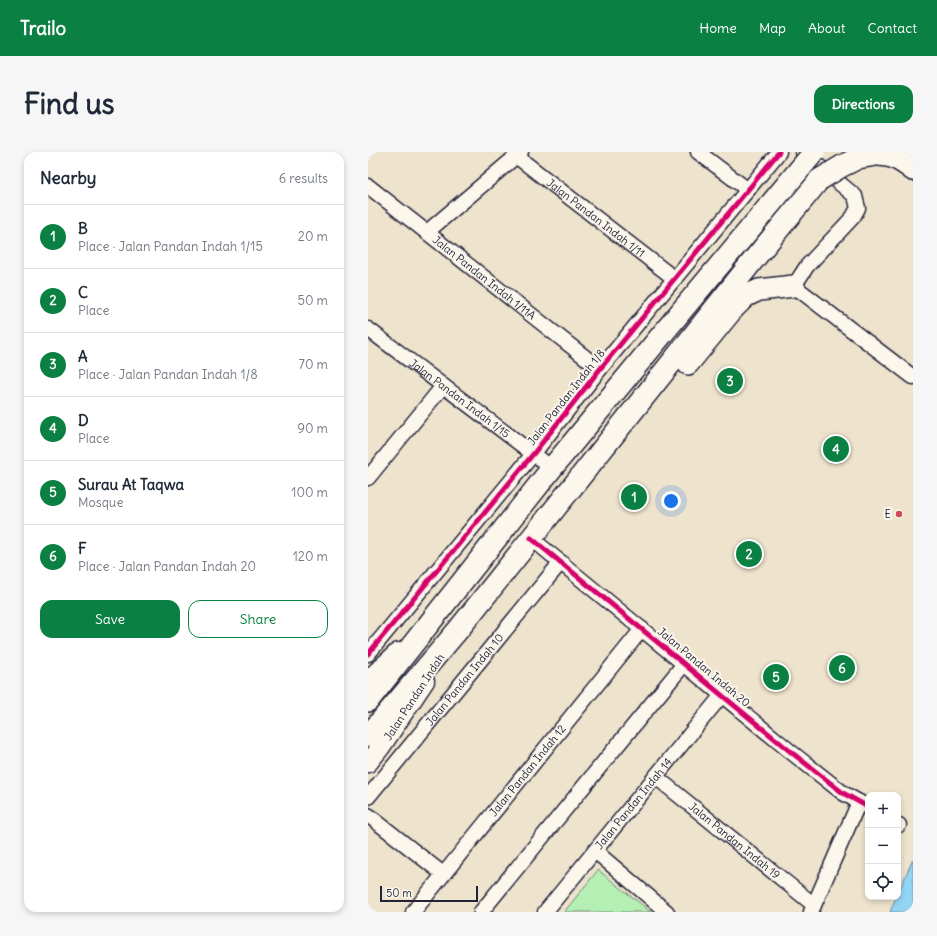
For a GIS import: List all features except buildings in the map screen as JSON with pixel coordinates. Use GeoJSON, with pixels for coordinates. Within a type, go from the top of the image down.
{"type":"FeatureCollection","features":[{"type":"Feature","properties":{"kind":"highway"},"geometry":{"type":"LineString","coordinates":[[368,701],[552,468],[814,152]]}},
{"type":"Feature","properties":{"kind":"highway"},"geometry":{"type":"LineString","coordinates":[[368,736],[458,630],[754,258],[841,152]]}},
{"type":"Feature","properties":{"kind":"highway"},"geometry":{"type":"LineString","coordinates":[[819,180],[858,158],[876,155],[895,157],[913,170]]}},
{"type":"Feature","properties":{"kind":"highway"},"geometry":{"type":"LineString","coordinates":[[579,478],[606,459],[632,432],[746,296],[759,290],[794,286]]}},
{"type":"Feature","properties":{"kind":"main road"},"geometry":{"type":"LineString","coordinates":[[368,680],[436,615]]}},
{"type":"Feature","properties":{"kind":"main road","name":"Jalan Pandan Indah"},"geometry":{"type":"LineString","coordinates":[[368,763],[381,747],[458,630]]}},
{"type":"Feature","properties":{"kind":"street"},"geometry":{"type":"LineString","coordinates":[[698,152],[748,190]]}},
{"type":"Feature","properties":{"kind":"street","name":"Jalan Pandan Indah 1/8"},"geometry":{"type":"LineString","coordinates":[[368,654],[779,152]]}},
{"type":"Feature","properties":{"kind":"street"},"geometry":{"type":"LineString","coordinates":[[801,152],[855,196],[858,208],[854,217],[807,266],[794,286],[913,377]]}},
{"type":"Feature","properties":{"kind":"street"},"geometry":{"type":"LineString","coordinates":[[427,232],[519,154]]}},
{"type":"Feature","properties":{"kind":"street","name":"Jalan Pandan Indah 1/11"},"geometry":{"type":"LineString","coordinates":[[519,154],[675,278]]}},
{"type":"Feature","properties":{"kind":"street","name":"Jalan Pandan Indah 1/11A"},"geometry":{"type":"LineString","coordinates":[[368,186],[600,369]]}},
{"type":"Feature","properties":{"kind":"street","name":"Jalan Pandan Indah 1/15"},"geometry":{"type":"LineString","coordinates":[[368,329],[552,468]]}},
{"type":"Feature","properties":{"kind":"street"},"geometry":{"type":"LineString","coordinates":[[368,478],[443,386]]}},
{"type":"Feature","properties":{"kind":"street","name":"Jalan Pandan Indah 20"},"geometry":{"type":"LineString","coordinates":[[531,538],[814,770],[843,793],[864,804]]}},
{"type":"Feature","properties":{"kind":"street","name":"Jalan Pandan Indah 10"},"geometry":{"type":"LineString","coordinates":[[368,798],[561,562]]}},
{"type":"Feature","properties":{"kind":"street","name":"Jalan Pandan Indah 12"},"geometry":{"type":"LineString","coordinates":[[417,911],[443,874],[642,629]]}},
{"type":"Feature","properties":{"kind":"street"},"geometry":{"type":"LineString","coordinates":[[481,912],[684,664]]}},
{"type":"Feature","properties":{"kind":"street","name":"Jalan Pandan Indah 14"},"geometry":{"type":"LineString","coordinates":[[545,912],[722,695]]}},
{"type":"Feature","properties":{"kind":"street","name":"Jalan Pandan Indah 19"},"geometry":{"type":"LineString","coordinates":[[656,777],[813,908]]}},
{"type":"Feature","properties":{"kind":"street"},"geometry":{"type":"LineString","coordinates":[[813,908],[864,804]]}},
{"type":"Feature","properties":{"kind":"street"},"geometry":{"type":"LineString","coordinates":[[368,815],[443,874]]}},
{"type":"Feature","properties":{"kind":"street"},"geometry":{"type":"LineString","coordinates":[[595,851],[668,912]]}},
{"type":"Feature","properties":{"kind":"green space"},"geometry":{"type":"Polygon","coordinates":[[[598,870],[651,912],[564,912],[598,870]]]}},
{"type":"Feature","properties":{"kind":"water"},"geometry":{"type":"Polygon","coordinates":[[[913,859],[913,912],[890,912],[895,900],[901,900],[901,886],[913,859]]]}},
{"type":"Feature","properties":{"kind":"cycle path"},"geometry":{"type":"LineString","coordinates":[[368,654],[779,152]]}},
{"type":"Feature","properties":{"kind":"cycle path"},"geometry":{"type":"LineString","coordinates":[[531,538],[791,752],[843,793],[865,805]]}},
{"type":"Feature","properties":{"kind":"place","name":"A"},"geometry":{"type":"Point","coordinates":[730,381]}},
{"type":"Feature","properties":{"kind":"place","name":"D"},"geometry":{"type":"Point","coordinates":[836,449]}},
{"type":"Feature","properties":{"kind":"place","name":"B"},"geometry":{"type":"Point","coordinates":[634,497]}},
{"type":"Feature","properties":{"kind":"place","name":"E"},"geometry":{"type":"Point","coordinates":[899,514]}},
{"type":"Feature","properties":{"kind":"place","name":"C"},"geometry":{"type":"Point","coordinates":[749,554]}},
{"type":"Feature","properties":{"kind":"place","name":"F"},"geometry":{"type":"Point","coordinates":[842,668]}},
{"type":"Feature","properties":{"kind":"place","name":"Surau At Taqwa"},"geometry":{"type":"Point","coordinates":[776,677]}}]}
